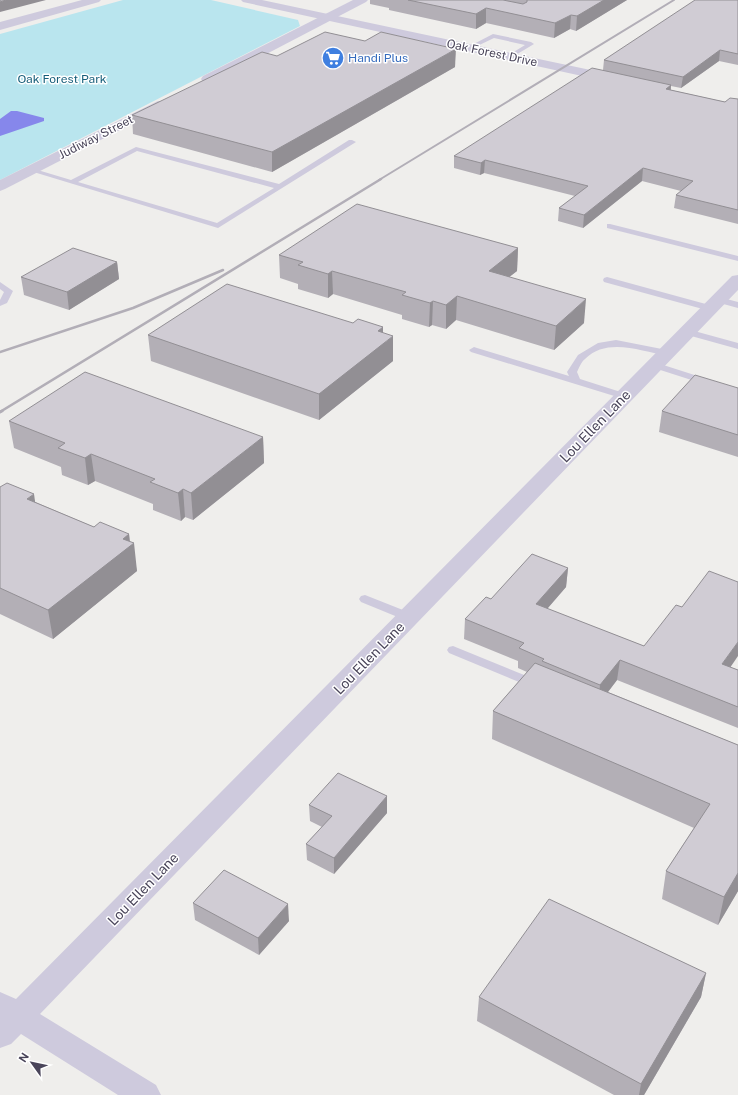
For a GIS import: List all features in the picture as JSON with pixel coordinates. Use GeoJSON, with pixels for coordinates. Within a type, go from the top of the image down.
{"type":"FeatureCollection","features":[{"type":"Feature","properties":{"kind":"street"},"geometry":{"type":"LineString","coordinates":[[0,26],[95,0]]}},
{"type":"Feature","properties":{"kind":"street","name":"Oak Forest Drive"},"geometry":{"type":"LineString","coordinates":[[247,0],[623,81]]}},
{"type":"Feature","properties":{"kind":"street"},"geometry":{"type":"LineString","coordinates":[[196,85],[362,0]]}},
{"type":"Feature","properties":{"kind":"street","name":"Judiway Street"},"geometry":{"type":"LineString","coordinates":[[0,186],[168,99]]}},
{"type":"Feature","properties":{"kind":"street","name":"Lou Ellen Lane"},"geometry":{"type":"LineString","coordinates":[[6,1019],[409,617],[687,332],[722,304],[738,280]]}},
{"type":"Feature","properties":{"kind":"street"},"geometry":{"type":"LineString","coordinates":[[6,1019],[145,1095]]}},
{"type":"Feature","properties":{"kind":"lane"},"geometry":{"type":"LineString","coordinates":[[470,48],[492,36],[531,44],[509,57]]}},
{"type":"Feature","properties":{"kind":"lane"},"geometry":{"type":"LineString","coordinates":[[31,170],[218,226],[352,142]]}},
{"type":"Feature","properties":{"kind":"lane"},"geometry":{"type":"LineString","coordinates":[[72,182],[136,149],[280,187]]}},
{"type":"Feature","properties":{"kind":"lane"},"geometry":{"type":"LineString","coordinates":[[610,226],[738,259]]}},
{"type":"Feature","properties":{"kind":"lane"},"geometry":{"type":"LineString","coordinates":[[607,280],[722,304]]}},
{"type":"Feature","properties":{"kind":"lane"},"geometry":{"type":"LineString","coordinates":[[0,285],[9,291],[4,301],[0,303]]}},
{"type":"Feature","properties":{"kind":"lane"},"geometry":{"type":"LineString","coordinates":[[687,332],[738,346]]}},
{"type":"Feature","properties":{"kind":"lane"},"geometry":{"type":"LineString","coordinates":[[576,382],[572,372],[581,357],[601,345],[616,343],[661,359],[715,384]]}},
{"type":"Feature","properties":{"kind":"lane"},"geometry":{"type":"LineString","coordinates":[[474,350],[624,396]]}},
{"type":"Feature","properties":{"kind":"lane"},"geometry":{"type":"LineString","coordinates":[[365,598],[409,617]]}},
{"type":"Feature","properties":{"kind":"lane"},"geometry":{"type":"LineString","coordinates":[[452,650],[548,690]]}},
{"type":"Feature","properties":{"kind":"green space","name":"Oak Forest Park"},"geometry":{"type":"Polygon","coordinates":[[[123,0],[211,0],[298,20],[300,26],[0,180],[0,34],[123,0]]]}},
{"type":"Feature","properties":{"kind":"shaded area"},"geometry":{"type":"Polygon","coordinates":[[[11,111],[17,111],[44,118],[44,121],[0,136],[0,119],[11,111]]]}},
{"type":"Feature","properties":{"kind":"building"},"geometry":{"type":"Polygon","coordinates":[[[408,0],[503,0],[523,4],[527,2],[527,0],[604,0],[577,16],[571,15],[555,23],[486,8],[476,14],[408,0]]]}},
{"type":"Feature","properties":{"kind":"building"},"geometry":{"type":"Polygon","coordinates":[[[695,0],[738,0],[738,54],[720,50],[683,77],[604,60],[695,0]]]}},
{"type":"Feature","properties":{"kind":"building"},"geometry":{"type":"Polygon","coordinates":[[[325,32],[365,41],[381,32],[456,49],[272,152],[132,115],[262,52],[277,56],[325,32]]]}},
{"type":"Feature","properties":{"kind":"building"},"geometry":{"type":"Polygon","coordinates":[[[592,68],[671,85],[666,89],[725,102],[730,98],[738,99],[738,210],[676,195],[693,181],[643,168],[584,215],[559,208],[588,186],[485,160],[481,163],[454,156],[592,68]]]}},
{"type":"Feature","properties":{"kind":"building"},"geometry":{"type":"Polygon","coordinates":[[[357,204],[518,248],[489,271],[586,299],[556,326],[457,296],[446,305],[433,301],[430,303],[402,295],[406,292],[332,271],[328,274],[298,265],[303,262],[279,255],[357,204]]]}},
{"type":"Feature","properties":{"kind":"building"},"geometry":{"type":"Polygon","coordinates":[[[73,248],[117,262],[67,292],[21,277],[73,248]]]}},
{"type":"Feature","properties":{"kind":"building"},"geometry":{"type":"Polygon","coordinates":[[[227,284],[353,323],[358,319],[383,327],[378,331],[393,336],[319,394],[148,335],[227,284]]]}},
{"type":"Feature","properties":{"kind":"building"},"geometry":{"type":"Polygon","coordinates":[[[85,372],[263,437],[191,493],[183,489],[178,493],[150,482],[155,479],[91,454],[85,458],[58,448],[65,443],[9,421],[85,372]]]}},
{"type":"Feature","properties":{"kind":"building"},"geometry":{"type":"Polygon","coordinates":[[[695,375],[738,388],[738,435],[662,411],[695,375]]]}},
{"type":"Feature","properties":{"kind":"building"},"geometry":{"type":"Polygon","coordinates":[[[7,483],[34,494],[27,499],[94,527],[100,522],[129,534],[123,539],[134,543],[48,610],[0,588],[0,487],[7,483]]]}},
{"type":"Feature","properties":{"kind":"building"},"geometry":{"type":"Polygon","coordinates":[[[532,554],[568,568],[536,604],[644,646],[676,605],[682,607],[709,571],[738,582],[738,642],[722,664],[738,670],[738,707],[620,660],[600,685],[542,661],[544,659],[519,648],[524,643],[465,619],[486,597],[491,599],[532,554]]]}},
{"type":"Feature","properties":{"kind":"building"},"geometry":{"type":"Polygon","coordinates":[[[535,663],[738,745],[738,873],[724,897],[666,871],[710,804],[493,711],[535,663]]]}},
{"type":"Feature","properties":{"kind":"building"},"geometry":{"type":"Polygon","coordinates":[[[338,773],[387,796],[334,858],[306,844],[332,816],[309,805],[338,773]]]}},
{"type":"Feature","properties":{"kind":"building"},"geometry":{"type":"Polygon","coordinates":[[[224,870],[288,904],[258,938],[193,903],[224,870]]]}},
{"type":"Feature","properties":{"kind":"building"},"geometry":{"type":"Polygon","coordinates":[[[549,899],[706,973],[641,1084],[479,997],[549,899]]]}},
{"type":"Feature","properties":{"kind":"railway"},"geometry":{"type":"LineString","coordinates":[[379,180],[674,0]]}},
{"type":"Feature","properties":{"kind":"railway"},"geometry":{"type":"LineString","coordinates":[[2,411],[0,412],[381,179]]}},
{"type":"Feature","properties":{"kind":"railway"},"geometry":{"type":"LineString","coordinates":[[0,352],[133,308],[223,270]]}},
{"type":"Feature","properties":{"kind":"place","name":"Handi Plus"},"geometry":{"type":"Point","coordinates":[333,58]}}]}
